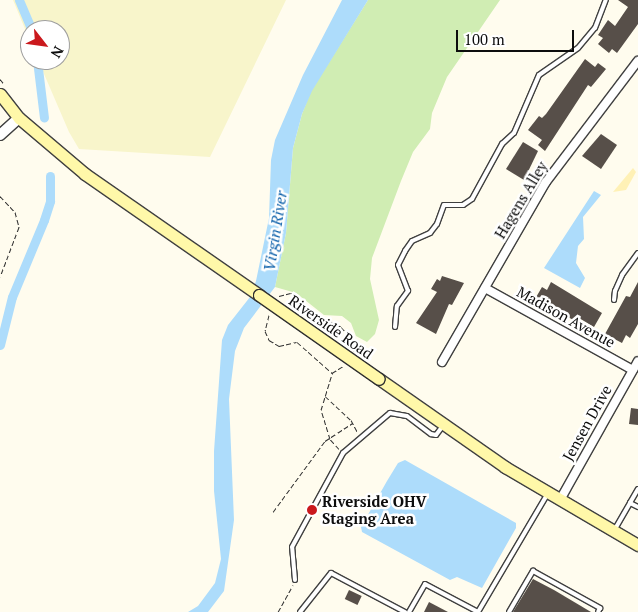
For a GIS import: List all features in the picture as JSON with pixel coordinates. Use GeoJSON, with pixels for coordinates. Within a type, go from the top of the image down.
{"type":"FeatureCollection","features":[{"type":"Feature","properties":{"kind":"main road","name":"Riverside Road"},"geometry":{"type":"LineString","coordinates":[[0,94],[19,118],[85,174],[443,425],[548,493],[638,545]]}},
{"type":"Feature","properties":{"kind":"street","name":"Hagens Alley"},"geometry":{"type":"LineString","coordinates":[[442,362],[546,182],[638,61]]}},
{"type":"Feature","properties":{"kind":"street"},"geometry":{"type":"LineString","coordinates":[[0,136],[19,118]]}},
{"type":"Feature","properties":{"kind":"street","name":"Madison Avenue"},"geometry":{"type":"LineString","coordinates":[[485,288],[633,370]]}},
{"type":"Feature","properties":{"kind":"street","name":"Jensen Drive"},"geometry":{"type":"LineString","coordinates":[[560,500],[638,361]]}},
{"type":"Feature","properties":{"kind":"lane"},"geometry":{"type":"LineString","coordinates":[[395,327],[397,306],[408,290],[398,265],[405,251],[412,241],[430,233],[437,224],[444,205],[463,205],[472,199],[502,144],[514,133],[539,75],[578,48],[595,28],[606,0]]}},
{"type":"Feature","properties":{"kind":"lane"},"geometry":{"type":"LineString","coordinates":[[614,300],[615,291],[622,275],[638,253]]}},
{"type":"Feature","properties":{"kind":"lane"},"geometry":{"type":"LineString","coordinates":[[295,580],[292,547],[343,453],[362,439],[390,412],[407,416],[431,434],[436,435],[443,425]]}},
{"type":"Feature","properties":{"kind":"lane"},"geometry":{"type":"LineString","coordinates":[[614,531],[638,489]]}},
{"type":"Feature","properties":{"kind":"lane"},"geometry":{"type":"LineString","coordinates":[[409,612],[425,584],[478,612],[548,493]]}},
{"type":"Feature","properties":{"kind":"lane"},"geometry":{"type":"LineString","coordinates":[[630,503],[638,508]]}},
{"type":"Feature","properties":{"kind":"lane"},"geometry":{"type":"LineString","coordinates":[[510,612],[533,571],[599,610],[603,603]]}},
{"type":"Feature","properties":{"kind":"lane"},"geometry":{"type":"LineString","coordinates":[[300,612],[330,573],[405,612]]}},
{"type":"Feature","properties":{"kind":"path"},"geometry":{"type":"LineString","coordinates":[[0,196],[15,212],[20,227],[0,276]]}},
{"type":"Feature","properties":{"kind":"path"},"geometry":{"type":"LineString","coordinates":[[332,373],[321,410],[329,437],[343,453]]}},
{"type":"Feature","properties":{"kind":"path"},"geometry":{"type":"LineString","coordinates":[[324,395],[353,423],[362,439]]}},
{"type":"Feature","properties":{"kind":"path"},"geometry":{"type":"LineString","coordinates":[[273,512],[329,437],[353,423]]}},
{"type":"Feature","properties":{"kind":"path"},"geometry":{"type":"LineString","coordinates":[[278,612],[295,580]]}},
{"type":"Feature","properties":{"kind":"shaded area"},"geometry":{"type":"Polygon","coordinates":[[[13,0],[286,0],[210,157],[79,149],[69,132],[42,70],[70,70],[70,20],[21,20],[13,0]]]}},
{"type":"Feature","properties":{"kind":"green space"},"geometry":{"type":"Polygon","coordinates":[[[368,0],[500,0],[447,77],[432,113],[430,129],[413,152],[401,181],[372,258],[370,279],[379,320],[375,334],[367,342],[356,336],[351,323],[342,316],[324,315],[296,293],[275,287],[286,233],[293,148],[302,114],[311,91],[368,0]]]}},
{"type":"Feature","properties":{"kind":"sand"},"geometry":{"type":"Polygon","coordinates":[[[633,168],[636,172],[626,190],[613,192],[633,168]]]}},
{"type":"Feature","properties":{"kind":"water","name":"Virgin River"},"geometry":{"type":"Polygon","coordinates":[[[342,0],[368,0],[312,91],[302,114],[293,148],[286,233],[275,287],[244,328],[235,351],[229,399],[234,520],[224,591],[208,612],[188,612],[198,606],[215,583],[221,559],[214,491],[214,451],[222,340],[228,325],[250,297],[256,281],[269,218],[271,160],[275,140],[303,75],[342,0]]]}},
{"type":"Feature","properties":{"kind":"water"},"geometry":{"type":"Polygon","coordinates":[[[594,191],[601,195],[583,217],[584,239],[578,246],[576,263],[585,278],[580,288],[544,268],[594,191]]]}},
{"type":"Feature","properties":{"kind":"water"},"geometry":{"type":"Polygon","coordinates":[[[405,460],[516,523],[516,528],[482,588],[457,577],[450,580],[362,532],[361,527],[387,481],[398,463],[405,460]]]}},
{"type":"Feature","properties":{"kind":"building"},"geometry":{"type":"Polygon","coordinates":[[[618,0],[638,0],[638,24],[617,53],[612,49],[609,53],[598,44],[603,38],[598,35],[608,20],[615,26],[628,7],[618,0]]]}},
{"type":"Feature","properties":{"kind":"building"},"geometry":{"type":"Polygon","coordinates":[[[585,59],[595,67],[598,63],[606,69],[591,87],[588,85],[545,151],[538,145],[542,140],[528,130],[539,116],[542,118],[546,114],[585,59]]]}},
{"type":"Feature","properties":{"kind":"building"},"geometry":{"type":"Polygon","coordinates":[[[601,134],[617,145],[601,169],[582,156],[601,134]]]}},
{"type":"Feature","properties":{"kind":"building"},"geometry":{"type":"Polygon","coordinates":[[[523,142],[538,151],[524,180],[506,169],[523,142]]]}},
{"type":"Feature","properties":{"kind":"building"},"geometry":{"type":"Polygon","coordinates":[[[442,276],[464,283],[452,305],[449,304],[436,334],[416,323],[437,292],[431,289],[437,279],[440,281],[442,276]]]}},
{"type":"Feature","properties":{"kind":"building"},"geometry":{"type":"Polygon","coordinates":[[[551,282],[602,313],[594,327],[579,318],[577,322],[535,299],[542,287],[547,290],[551,282]]]}},
{"type":"Feature","properties":{"kind":"building"},"geometry":{"type":"Polygon","coordinates":[[[638,282],[638,324],[630,338],[626,335],[622,343],[605,334],[626,296],[630,297],[638,282]]]}},
{"type":"Feature","properties":{"kind":"building"},"geometry":{"type":"Polygon","coordinates":[[[631,408],[638,409],[638,425],[629,424],[631,408]]]}},
{"type":"Feature","properties":{"kind":"building"},"geometry":{"type":"Polygon","coordinates":[[[533,579],[554,590],[591,612],[513,612],[533,579]]]}},
{"type":"Feature","properties":{"kind":"building"},"geometry":{"type":"Polygon","coordinates":[[[349,590],[362,596],[357,605],[345,599],[349,590]]]}},
{"type":"Feature","properties":{"kind":"building"},"geometry":{"type":"Polygon","coordinates":[[[429,602],[448,612],[424,612],[429,602]]]}},
{"type":"Feature","properties":{"kind":"waterway"},"geometry":{"type":"LineString","coordinates":[[19,0],[28,20]]}},
{"type":"Feature","properties":{"kind":"waterway"},"geometry":{"type":"LineString","coordinates":[[38,70],[44,118]]}},
{"type":"Feature","properties":{"kind":"waterway"},"geometry":{"type":"LineString","coordinates":[[0,345],[12,297],[50,201],[50,176]]}},
{"type":"Feature","properties":{"kind":"place","name":"Riverside OHV Staging Area"},"geometry":{"type":"Point","coordinates":[312,510]}}]}
